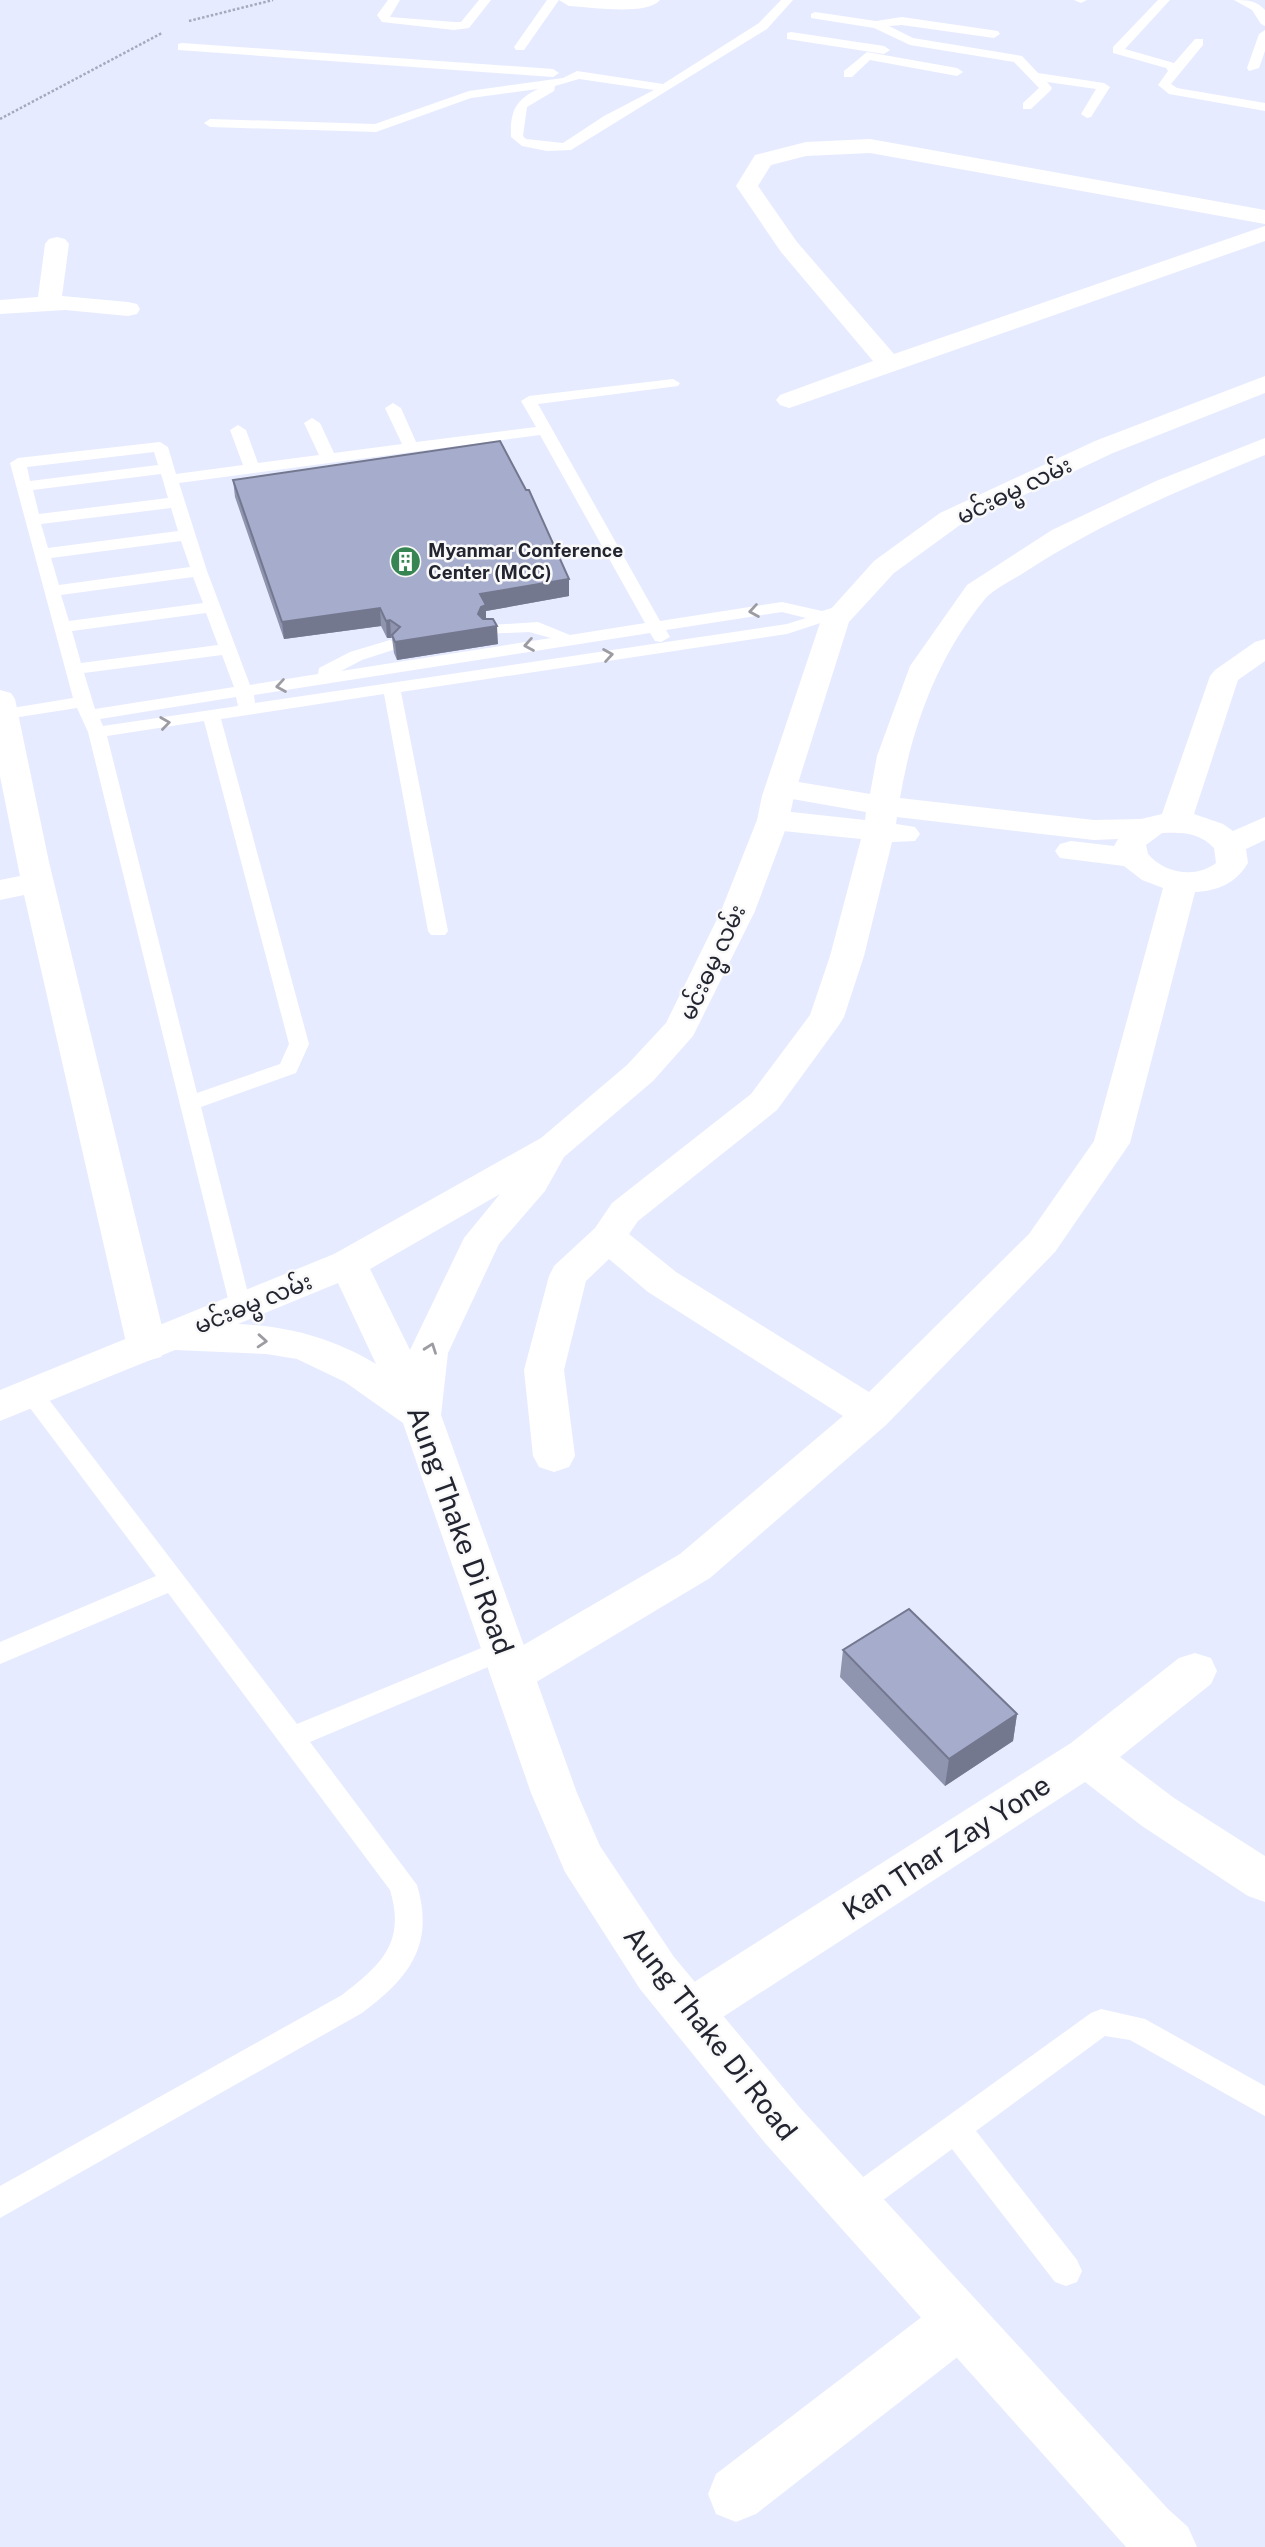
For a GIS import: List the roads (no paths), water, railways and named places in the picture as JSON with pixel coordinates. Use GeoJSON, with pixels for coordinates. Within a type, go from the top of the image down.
{"type":"FeatureCollection","features":[{"type":"Feature","properties":{"kind":"street"},"geometry":{"type":"LineString","coordinates":[[569,0],[644,3],[650,0]]}},
{"type":"Feature","properties":{"kind":"street"},"geometry":{"type":"LineString","coordinates":[[890,364],[789,247],[747,186],[764,160],[806,149],[870,146],[1265,217]]}},
{"type":"Feature","properties":{"kind":"street"},"geometry":{"type":"LineString","coordinates":[[789,400],[1265,233]]}},
{"type":"Feature","properties":{"kind":"street"},"geometry":{"type":"LineString","coordinates":[[49,303],[57,244]]}},
{"type":"Feature","properties":{"kind":"street"},"geometry":{"type":"LineString","coordinates":[[0,307],[49,303],[128,309]]}},
{"type":"Feature","properties":{"kind":"street","name":"မင်းဓမ္မ လမ်း"},"geometry":{"type":"LineString","coordinates":[[0,1406],[348,1264],[554,1147],[640,1073],[681,1028],[737,911],[773,820],[835,620],[833,613],[884,567],[950,519],[1104,446],[1265,384]]}},
{"type":"Feature","properties":{"kind":"street"},"geometry":{"type":"LineString","coordinates":[[554,1456],[544,1370],[568,1276],[608,1237],[625,1213],[764,1102],[827,1017],[847,956],[882,818],[892,756],[925,666],[977,591],[1062,536],[1165,487],[1265,446]]}},
{"type":"Feature","properties":{"kind":"street"},"geometry":{"type":"LineString","coordinates":[[1132,857],[1130,846],[1135,836],[1160,826],[1225,676],[1265,648]]}},
{"type":"Feature","properties":{"kind":"street"},"geometry":{"type":"LineString","coordinates":[[1,710],[10,805],[38,883],[158,1342],[257,1340],[293,1344],[328,1356],[366,1375],[421,1415],[428,1353],[483,1238],[532,1182],[554,1147]]}},
{"type":"Feature","properties":{"kind":"street"},"geometry":{"type":"LineString","coordinates":[[773,820],[882,818],[1094,830],[1196,824],[1219,835],[1230,845],[1234,855],[1233,865],[1225,874],[1206,881],[1181,883],[1150,874],[1132,857],[882,818],[781,788]]}},
{"type":"Feature","properties":{"kind":"street"},"geometry":{"type":"LineString","coordinates":[[1230,845],[1265,827]]}},
{"type":"Feature","properties":{"kind":"street"},"geometry":{"type":"LineString","coordinates":[[0,890],[38,883]]}},
{"type":"Feature","properties":{"kind":"street"},"geometry":{"type":"LineString","coordinates":[[508,1661],[695,1566],[872,1413],[1042,1243],[1112,1143],[1181,883]]}},
{"type":"Feature","properties":{"kind":"street"},"geometry":{"type":"LineString","coordinates":[[608,1237],[662,1282],[872,1413]]}},
{"type":"Feature","properties":{"kind":"street","name":"Aung Thake Di Road"},"geometry":{"type":"LineString","coordinates":[[348,1264],[421,1415],[554,1793],[582,1858],[657,1973],[783,2126],[959,2322],[1149,2541]]}},
{"type":"Feature","properties":{"kind":"street","name":"Kan Thar Zay Yone"},"geometry":{"type":"LineString","coordinates":[[689,2012],[1087,1757],[1195,1671]]}},
{"type":"Feature","properties":{"kind":"street"},"geometry":{"type":"LineString","coordinates":[[1087,1757],[1158,1812],[1265,1881]]}},
{"type":"Feature","properties":{"kind":"street"},"geometry":{"type":"LineString","coordinates":[[736,2494],[959,2322]]}},
{"type":"Feature","properties":{"kind":"lane"},"geometry":{"type":"LineString","coordinates":[[394,0],[383,15],[386,20],[454,26],[465,25],[485,0]]}},
{"type":"Feature","properties":{"kind":"lane"},"geometry":{"type":"LineString","coordinates":[[520,47],[553,0]]}},
{"type":"Feature","properties":{"kind":"lane"},"geometry":{"type":"LineString","coordinates":[[571,78],[524,99],[516,115],[517,137],[522,142],[547,148],[566,147],[764,26],[788,0]]}},
{"type":"Feature","properties":{"kind":"lane"},"geometry":{"type":"LineString","coordinates":[[1164,0],[1117,50],[1127,55],[1166,63],[1174,71]]}},
{"type":"Feature","properties":{"kind":"lane"},"geometry":{"type":"LineString","coordinates":[[1240,0],[1252,4],[1262,13],[1265,22]]}},
{"type":"Feature","properties":{"kind":"lane"},"geometry":{"type":"LineString","coordinates":[[957,72],[895,56],[791,36],[819,12],[877,24],[910,41],[1018,59],[1046,88],[1027,106]]}},
{"type":"Feature","properties":{"kind":"lane"},"geometry":{"type":"LineString","coordinates":[[877,24],[926,20],[994,34]]}},
{"type":"Feature","properties":{"kind":"lane"},"geometry":{"type":"LineString","coordinates":[[1253,68],[1265,34]]}},
{"type":"Feature","properties":{"kind":"lane"},"geometry":{"type":"LineString","coordinates":[[848,74],[867,56],[895,56],[910,41]]}},
{"type":"Feature","properties":{"kind":"lane"},"geometry":{"type":"LineString","coordinates":[[1199,43],[1164,85],[1172,91],[1265,107]]}},
{"type":"Feature","properties":{"kind":"lane"},"geometry":{"type":"LineString","coordinates":[[182,47],[666,88]]}},
{"type":"Feature","properties":{"kind":"lane"},"geometry":{"type":"LineString","coordinates":[[1035,76],[1104,87],[1087,114]]}},
{"type":"Feature","properties":{"kind":"lane"},"geometry":{"type":"LineString","coordinates":[[210,123],[376,128],[468,95],[571,78]]}},
{"type":"Feature","properties":{"kind":"lane"},"geometry":{"type":"LineString","coordinates":[[665,646],[529,401],[673,383]]}},
{"type":"Feature","properties":{"kind":"lane"},"geometry":{"type":"LineString","coordinates":[[393,408],[411,447]]}},
{"type":"Feature","properties":{"kind":"lane"},"geometry":{"type":"LineString","coordinates":[[312,422],[328,458]]}},
{"type":"Feature","properties":{"kind":"lane"},"geometry":{"type":"LineString","coordinates":[[238,430],[252,468]]}},
{"type":"Feature","properties":{"kind":"lane"},"geometry":{"type":"LineString","coordinates":[[25,486],[252,468],[545,430]]}},
{"type":"Feature","properties":{"kind":"lane"},"geometry":{"type":"LineString","coordinates":[[240,1309],[90,716],[32,520],[19,463],[160,447],[199,571],[244,691],[248,711]]}},
{"type":"Feature","properties":{"kind":"lane"},"geometry":{"type":"LineString","coordinates":[[32,520],[177,502]]}},
{"type":"Feature","properties":{"kind":"lane"},"geometry":{"type":"LineString","coordinates":[[42,554],[188,535]]}},
{"type":"Feature","properties":{"kind":"lane"},"geometry":{"type":"LineString","coordinates":[[53,591],[199,571]]}},
{"type":"Feature","properties":{"kind":"lane"},"geometry":{"type":"LineString","coordinates":[[64,627],[212,607]]}},
{"type":"Feature","properties":{"kind":"lane"},"geometry":{"type":"LineString","coordinates":[[90,716],[565,639],[782,607],[833,613]]}},
{"type":"Feature","properties":{"kind":"lane"},"geometry":{"type":"LineString","coordinates":[[1,710],[90,716],[211,716],[805,625],[833,613]]}},
{"type":"Feature","properties":{"kind":"lane"},"geometry":{"type":"LineString","coordinates":[[490,630],[528,626],[549,628],[565,639]]}},
{"type":"Feature","properties":{"kind":"lane"},"geometry":{"type":"LineString","coordinates":[[307,682],[356,656],[390,645]]}},
{"type":"Feature","properties":{"kind":"lane"},"geometry":{"type":"LineString","coordinates":[[75,669],[227,649]]}},
{"type":"Feature","properties":{"kind":"lane"},"geometry":{"type":"LineString","coordinates":[[453,659],[458,678]]}},
{"type":"Feature","properties":{"kind":"lane"},"geometry":{"type":"LineString","coordinates":[[392,689],[438,931]]}},
{"type":"Feature","properties":{"kind":"lane"},"geometry":{"type":"LineString","coordinates":[[189,1104],[289,1068],[299,1044],[211,716]]}},
{"type":"Feature","properties":{"kind":"lane"},"geometry":{"type":"LineString","coordinates":[[0,2203],[352,2004],[376,1986],[397,1962],[410,1936],[411,1905],[402,1885],[32,1394]]}},
{"type":"Feature","properties":{"kind":"lane"},"geometry":{"type":"LineString","coordinates":[[0,1653],[173,1580]]}},
{"type":"Feature","properties":{"kind":"lane"},"geometry":{"type":"LineString","coordinates":[[291,1738],[508,1661]]}},
{"type":"Feature","properties":{"kind":"lane"},"geometry":{"type":"LineString","coordinates":[[852,2204],[1101,2022],[1135,2028],[1265,2102]]}},
{"type":"Feature","properties":{"kind":"lane"},"geometry":{"type":"LineString","coordinates":[[955,2128],[1066,2271]]}},
{"type":"Feature","properties":{"kind":"place","name":"Myanmar Conference Center (MCC)"},"geometry":{"type":"Point","coordinates":[405,561]}}]}
